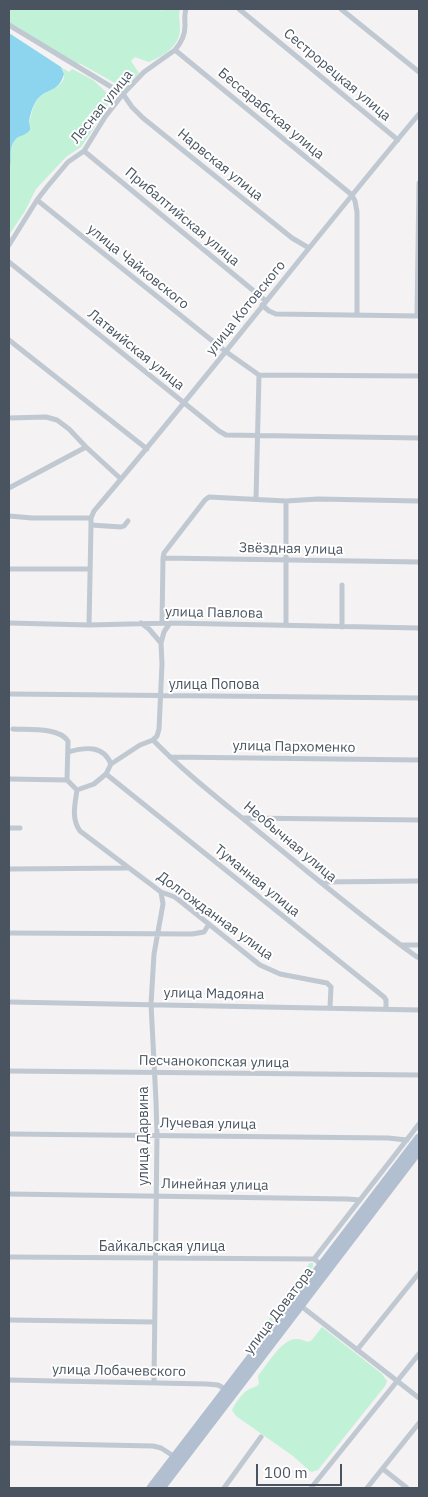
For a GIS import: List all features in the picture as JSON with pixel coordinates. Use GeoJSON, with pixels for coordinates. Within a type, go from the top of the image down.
{"type":"FeatureCollection","features":[{"type":"Feature","properties":{"kind":"main road","name":"улица Доватора"},"geometry":{"type":"LineString","coordinates":[[151,1488],[226,1390],[318,1262],[419,1138]]}},
{"type":"Feature","properties":{"kind":"main road","name":"улица Доватора"},"geometry":{"type":"LineString","coordinates":[[161,1488],[419,1150]]}},
{"type":"Feature","properties":{"kind":"street"},"geometry":{"type":"LineString","coordinates":[[175,50],[182,42],[185,32],[186,9]]}},
{"type":"Feature","properties":{"kind":"street","name":"Сестрорецкая улица"},"geometry":{"type":"LineString","coordinates":[[239,9],[398,140]]}},
{"type":"Feature","properties":{"kind":"street"},"geometry":{"type":"LineString","coordinates":[[341,9],[419,72]]}},
{"type":"Feature","properties":{"kind":"street"},"geometry":{"type":"LineString","coordinates":[[9,25],[123,94]]}},
{"type":"Feature","properties":{"kind":"street","name":"Лесная улица"},"geometry":{"type":"LineString","coordinates":[[9,245],[37,200],[68,162],[84,150],[105,117],[123,94],[144,72],[175,50]]}},
{"type":"Feature","properties":{"kind":"street","name":"Бессарабская улица"},"geometry":{"type":"LineString","coordinates":[[175,50],[352,195]]}},
{"type":"Feature","properties":{"kind":"street","name":"Нарвская улица"},"geometry":{"type":"LineString","coordinates":[[123,94],[143,118],[286,233],[308,248]]}},
{"type":"Feature","properties":{"kind":"street","name":"улица Котовского"},"geometry":{"type":"LineString","coordinates":[[91,518],[94,511],[147,449],[308,248],[419,114]]}},
{"type":"Feature","properties":{"kind":"street","name":"Прибалтийская улица"},"geometry":{"type":"LineString","coordinates":[[84,150],[264,303],[269,311],[276,314],[418,316]]}},
{"type":"Feature","properties":{"kind":"street"},"geometry":{"type":"LineString","coordinates":[[418,316],[419,183]]}},
{"type":"Feature","properties":{"kind":"street"},"geometry":{"type":"LineString","coordinates":[[352,195],[357,212],[356,315]]}},
{"type":"Feature","properties":{"kind":"street","name":"улица Чайковского"},"geometry":{"type":"LineString","coordinates":[[37,200],[225,352],[259,375]]}},
{"type":"Feature","properties":{"kind":"street","name":"Латвийская улица"},"geometry":{"type":"LineString","coordinates":[[9,262],[219,432],[226,435],[257,437],[419,438]]}},
{"type":"Feature","properties":{"kind":"street"},"geometry":{"type":"LineString","coordinates":[[9,340],[147,449]]}},
{"type":"Feature","properties":{"kind":"street"},"geometry":{"type":"LineString","coordinates":[[256,499],[259,375],[419,376]]}},
{"type":"Feature","properties":{"kind":"street"},"geometry":{"type":"LineString","coordinates":[[9,418],[46,417],[57,420],[122,479]]}},
{"type":"Feature","properties":{"kind":"street"},"geometry":{"type":"LineString","coordinates":[[9,488],[86,447]]}},
{"type":"Feature","properties":{"kind":"street"},"geometry":{"type":"LineString","coordinates":[[162,623],[163,558],[168,546],[204,500],[214,497],[286,501],[328,499],[419,501]]}},
{"type":"Feature","properties":{"kind":"street"},"geometry":{"type":"LineString","coordinates":[[286,501],[286,626]]}},
{"type":"Feature","properties":{"kind":"street"},"geometry":{"type":"LineString","coordinates":[[9,516],[91,518],[89,625]]}},
{"type":"Feature","properties":{"kind":"street"},"geometry":{"type":"LineString","coordinates":[[91,525],[121,527],[128,522]]}},
{"type":"Feature","properties":{"kind":"street","name":"Звёздная улица"},"geometry":{"type":"LineString","coordinates":[[163,558],[419,562]]}},
{"type":"Feature","properties":{"kind":"street"},"geometry":{"type":"LineString","coordinates":[[9,569],[89,569]]}},
{"type":"Feature","properties":{"kind":"street"},"geometry":{"type":"LineString","coordinates":[[342,585],[342,627]]}},
{"type":"Feature","properties":{"kind":"street","name":"улица Павлова"},"geometry":{"type":"LineString","coordinates":[[9,623],[89,625],[170,623],[419,628]]}},
{"type":"Feature","properties":{"kind":"street"},"geometry":{"type":"LineString","coordinates":[[141,623],[161,643]]}},
{"type":"Feature","properties":{"kind":"street"},"geometry":{"type":"LineString","coordinates":[[9,779],[67,780],[78,790],[94,784],[106,774],[111,764],[140,745],[153,740],[157,736],[159,729],[161,643],[164,632],[170,623]]}},
{"type":"Feature","properties":{"kind":"street","name":"улица Попова"},"geometry":{"type":"LineString","coordinates":[[9,694],[419,698]]}},
{"type":"Feature","properties":{"kind":"street"},"geometry":{"type":"LineString","coordinates":[[13,729],[52,732],[64,736],[68,741],[67,780]]}},
{"type":"Feature","properties":{"kind":"street","name":"Необычная улица"},"geometry":{"type":"LineString","coordinates":[[153,740],[169,757],[320,882],[369,922],[417,957]]}},
{"type":"Feature","properties":{"kind":"street"},"geometry":{"type":"LineString","coordinates":[[68,752],[87,749],[100,751],[108,757],[111,764]]}},
{"type":"Feature","properties":{"kind":"street","name":"улица Пархоменко"},"geometry":{"type":"LineString","coordinates":[[169,757],[419,760]]}},
{"type":"Feature","properties":{"kind":"street","name":"Туманная улица"},"geometry":{"type":"LineString","coordinates":[[106,774],[384,996],[386,1009]]}},
{"type":"Feature","properties":{"kind":"street","name":"Долгожданная улица"},"geometry":{"type":"LineString","coordinates":[[78,790],[74,819],[76,826],[80,830],[128,868],[144,877],[161,892],[175,898],[260,965],[280,974],[330,985],[330,1007]]}},
{"type":"Feature","properties":{"kind":"street"},"geometry":{"type":"LineString","coordinates":[[243,818],[419,820]]}},
{"type":"Feature","properties":{"kind":"street"},"geometry":{"type":"LineString","coordinates":[[9,828],[20,828]]}},
{"type":"Feature","properties":{"kind":"street"},"geometry":{"type":"LineString","coordinates":[[9,869],[128,868]]}},
{"type":"Feature","properties":{"kind":"street"},"geometry":{"type":"LineString","coordinates":[[320,882],[419,881]]}},
{"type":"Feature","properties":{"kind":"street","name":"улица Дарвина"},"geometry":{"type":"LineString","coordinates":[[154,1382],[156,1101],[151,1004],[154,954],[163,904],[161,892]]}},
{"type":"Feature","properties":{"kind":"street"},"geometry":{"type":"LineString","coordinates":[[9,933],[157,935],[204,932],[209,924]]}},
{"type":"Feature","properties":{"kind":"street"},"geometry":{"type":"LineString","coordinates":[[400,945],[419,945]]}},
{"type":"Feature","properties":{"kind":"street","name":"улица Мадояна"},"geometry":{"type":"LineString","coordinates":[[9,1002],[419,1010]]}},
{"type":"Feature","properties":{"kind":"street","name":"Песчанокопская улица"},"geometry":{"type":"LineString","coordinates":[[9,1071],[419,1075]]}},
{"type":"Feature","properties":{"kind":"street","name":"улица Доватора"},"geometry":{"type":"LineString","coordinates":[[318,1262],[360,1200],[419,1124]]}},
{"type":"Feature","properties":{"kind":"street","name":"Лучевая улица"},"geometry":{"type":"LineString","coordinates":[[9,1134],[379,1138],[406,1140]]}},
{"type":"Feature","properties":{"kind":"street","name":"Линейная улица"},"geometry":{"type":"LineString","coordinates":[[9,1194],[348,1198],[360,1200]]}},
{"type":"Feature","properties":{"kind":"street","name":"Байкальская улица"},"geometry":{"type":"LineString","coordinates":[[9,1257],[318,1262]]}},
{"type":"Feature","properties":{"kind":"street"},"geometry":{"type":"LineString","coordinates":[[357,1350],[419,1273]]}},
{"type":"Feature","properties":{"kind":"street"},"geometry":{"type":"LineString","coordinates":[[301,1306],[419,1398]]}},
{"type":"Feature","properties":{"kind":"street"},"geometry":{"type":"LineString","coordinates":[[9,1320],[154,1322]]}},
{"type":"Feature","properties":{"kind":"street"},"geometry":{"type":"LineString","coordinates":[[311,1488],[419,1354]]}},
{"type":"Feature","properties":{"kind":"street","name":"улица Лобачевского"},"geometry":{"type":"LineString","coordinates":[[9,1380],[154,1382],[218,1385],[226,1390]]}},
{"type":"Feature","properties":{"kind":"street"},"geometry":{"type":"LineString","coordinates":[[367,1488],[419,1423]]}},
{"type":"Feature","properties":{"kind":"street"},"geometry":{"type":"LineString","coordinates":[[224,1488],[261,1437]]}},
{"type":"Feature","properties":{"kind":"street"},"geometry":{"type":"LineString","coordinates":[[9,1443],[153,1446],[161,1448],[175,1457]]}},
{"type":"Feature","properties":{"kind":"street"},"geometry":{"type":"LineString","coordinates":[[383,1469],[407,1488]]}},
{"type":"Feature","properties":{"kind":"green space"},"geometry":{"type":"Polygon","coordinates":[[[9,9],[159,9],[162,11],[163,9],[180,9],[180,29],[177,40],[170,50],[149,62],[135,57],[131,61],[139,73],[122,87],[81,64],[75,63],[9,23],[9,9]]]}},
{"type":"Feature","properties":{"kind":"green space"},"geometry":{"type":"Polygon","coordinates":[[[61,67],[69,72],[72,69],[93,80],[105,91],[109,98],[108,104],[81,147],[66,157],[36,189],[25,211],[9,235],[10,150],[16,138],[28,126],[33,108],[39,98],[62,83],[64,73],[61,67]]]}},
{"type":"Feature","properties":{"kind":"green space"},"geometry":{"type":"Polygon","coordinates":[[[310,1263],[313,1263],[313,1267],[261,1335],[257,1335],[303,1275],[303,1272],[310,1263]]]}},
{"type":"Feature","properties":{"kind":"green space"},"geometry":{"type":"Polygon","coordinates":[[[322,1327],[382,1374],[387,1381],[318,1470],[311,1472],[293,1456],[236,1416],[232,1410],[243,1394],[259,1384],[258,1376],[280,1347],[291,1340],[298,1339],[308,1342],[312,1340],[322,1327]]]}},
{"type":"Feature","properties":{"kind":"water"},"geometry":{"type":"Polygon","coordinates":[[[9,33],[61,67],[64,74],[55,88],[43,94],[35,103],[29,119],[29,131],[16,138],[13,144],[9,169],[9,33]]]}}]}
